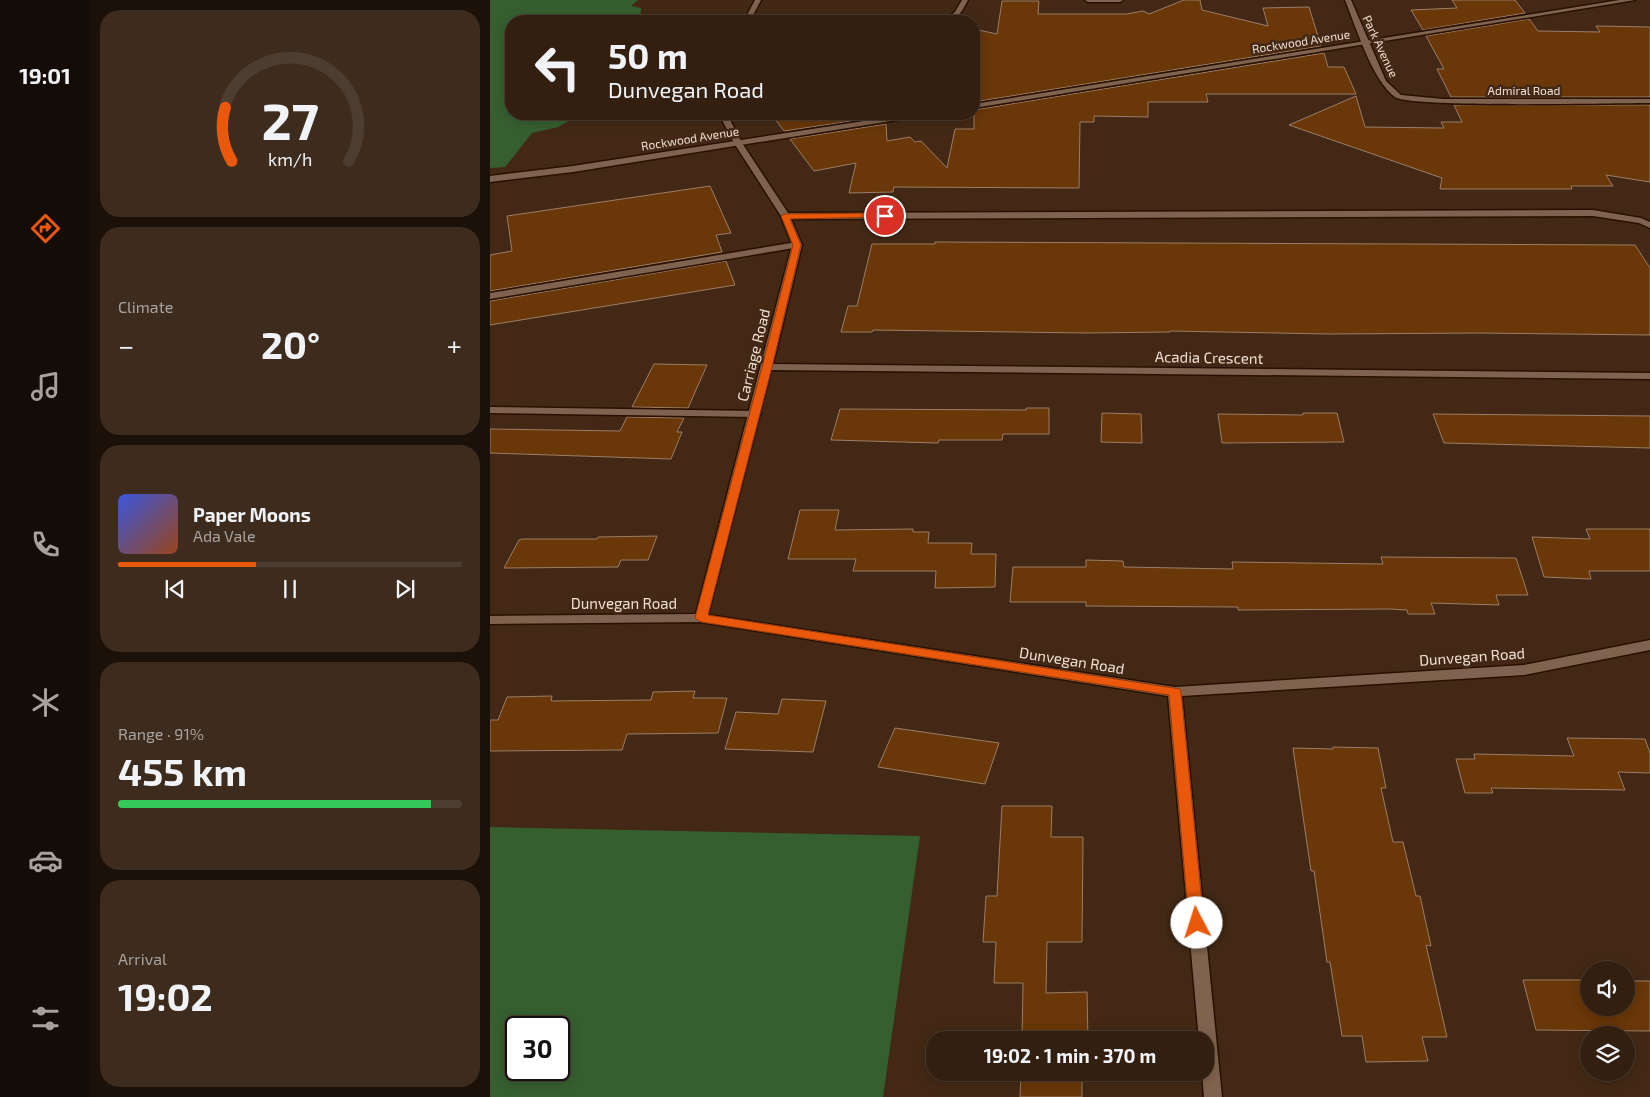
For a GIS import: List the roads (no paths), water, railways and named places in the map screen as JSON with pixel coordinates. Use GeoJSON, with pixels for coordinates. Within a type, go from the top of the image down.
{"type":"FeatureCollection","features":[{"type":"Feature","properties":{"kind":"street"},"geometry":{"type":"LineString","coordinates":[[750,15],[758,0]]}},
{"type":"Feature","properties":{"kind":"street"},"geometry":{"type":"LineString","coordinates":[[955,15],[965,0]]}},
{"type":"Feature","properties":{"kind":"street"},"geometry":{"type":"LineString","coordinates":[[1088,0],[1120,0]]}},
{"type":"Feature","properties":{"kind":"street","name":"Park Avenue"},"geometry":{"type":"LineString","coordinates":[[1348,0],[1383,82],[1399,97]]}},
{"type":"Feature","properties":{"kind":"street","name":"Rockwood Avenue"},"geometry":{"type":"LineString","coordinates":[[980,105],[1632,0]]}},
{"type":"Feature","properties":{"kind":"street","name":"Admiral Road"},"geometry":{"type":"LineString","coordinates":[[1399,97],[1443,101],[1650,102]]}},
{"type":"Feature","properties":{"kind":"street"},"geometry":{"type":"LineString","coordinates":[[490,296],[797,245],[785,216],[738,143],[726,120]]}},
{"type":"Feature","properties":{"kind":"street","name":"Rockwood Avenue"},"geometry":{"type":"LineString","coordinates":[[490,179],[573,169],[884,120]]}},
{"type":"Feature","properties":{"kind":"street"},"geometry":{"type":"LineString","coordinates":[[785,216],[1593,213],[1641,221],[1650,225]]}},
{"type":"Feature","properties":{"kind":"street","name":"Carriage Road"},"geometry":{"type":"LineString","coordinates":[[701,618],[797,245]]}},
{"type":"Feature","properties":{"kind":"street","name":"Acadia Crescent"},"geometry":{"type":"LineString","coordinates":[[767,367],[1650,376]]}},
{"type":"Feature","properties":{"kind":"street"},"geometry":{"type":"LineString","coordinates":[[490,410],[754,414]]}},
{"type":"Feature","properties":{"kind":"street","name":"Dunvegan Road"},"geometry":{"type":"LineString","coordinates":[[490,620],[701,618],[1175,692],[1524,670],[1650,646]]}},
{"type":"Feature","properties":{"kind":"street"},"geometry":{"type":"LineString","coordinates":[[1175,692],[1213,1097]]}}]}
